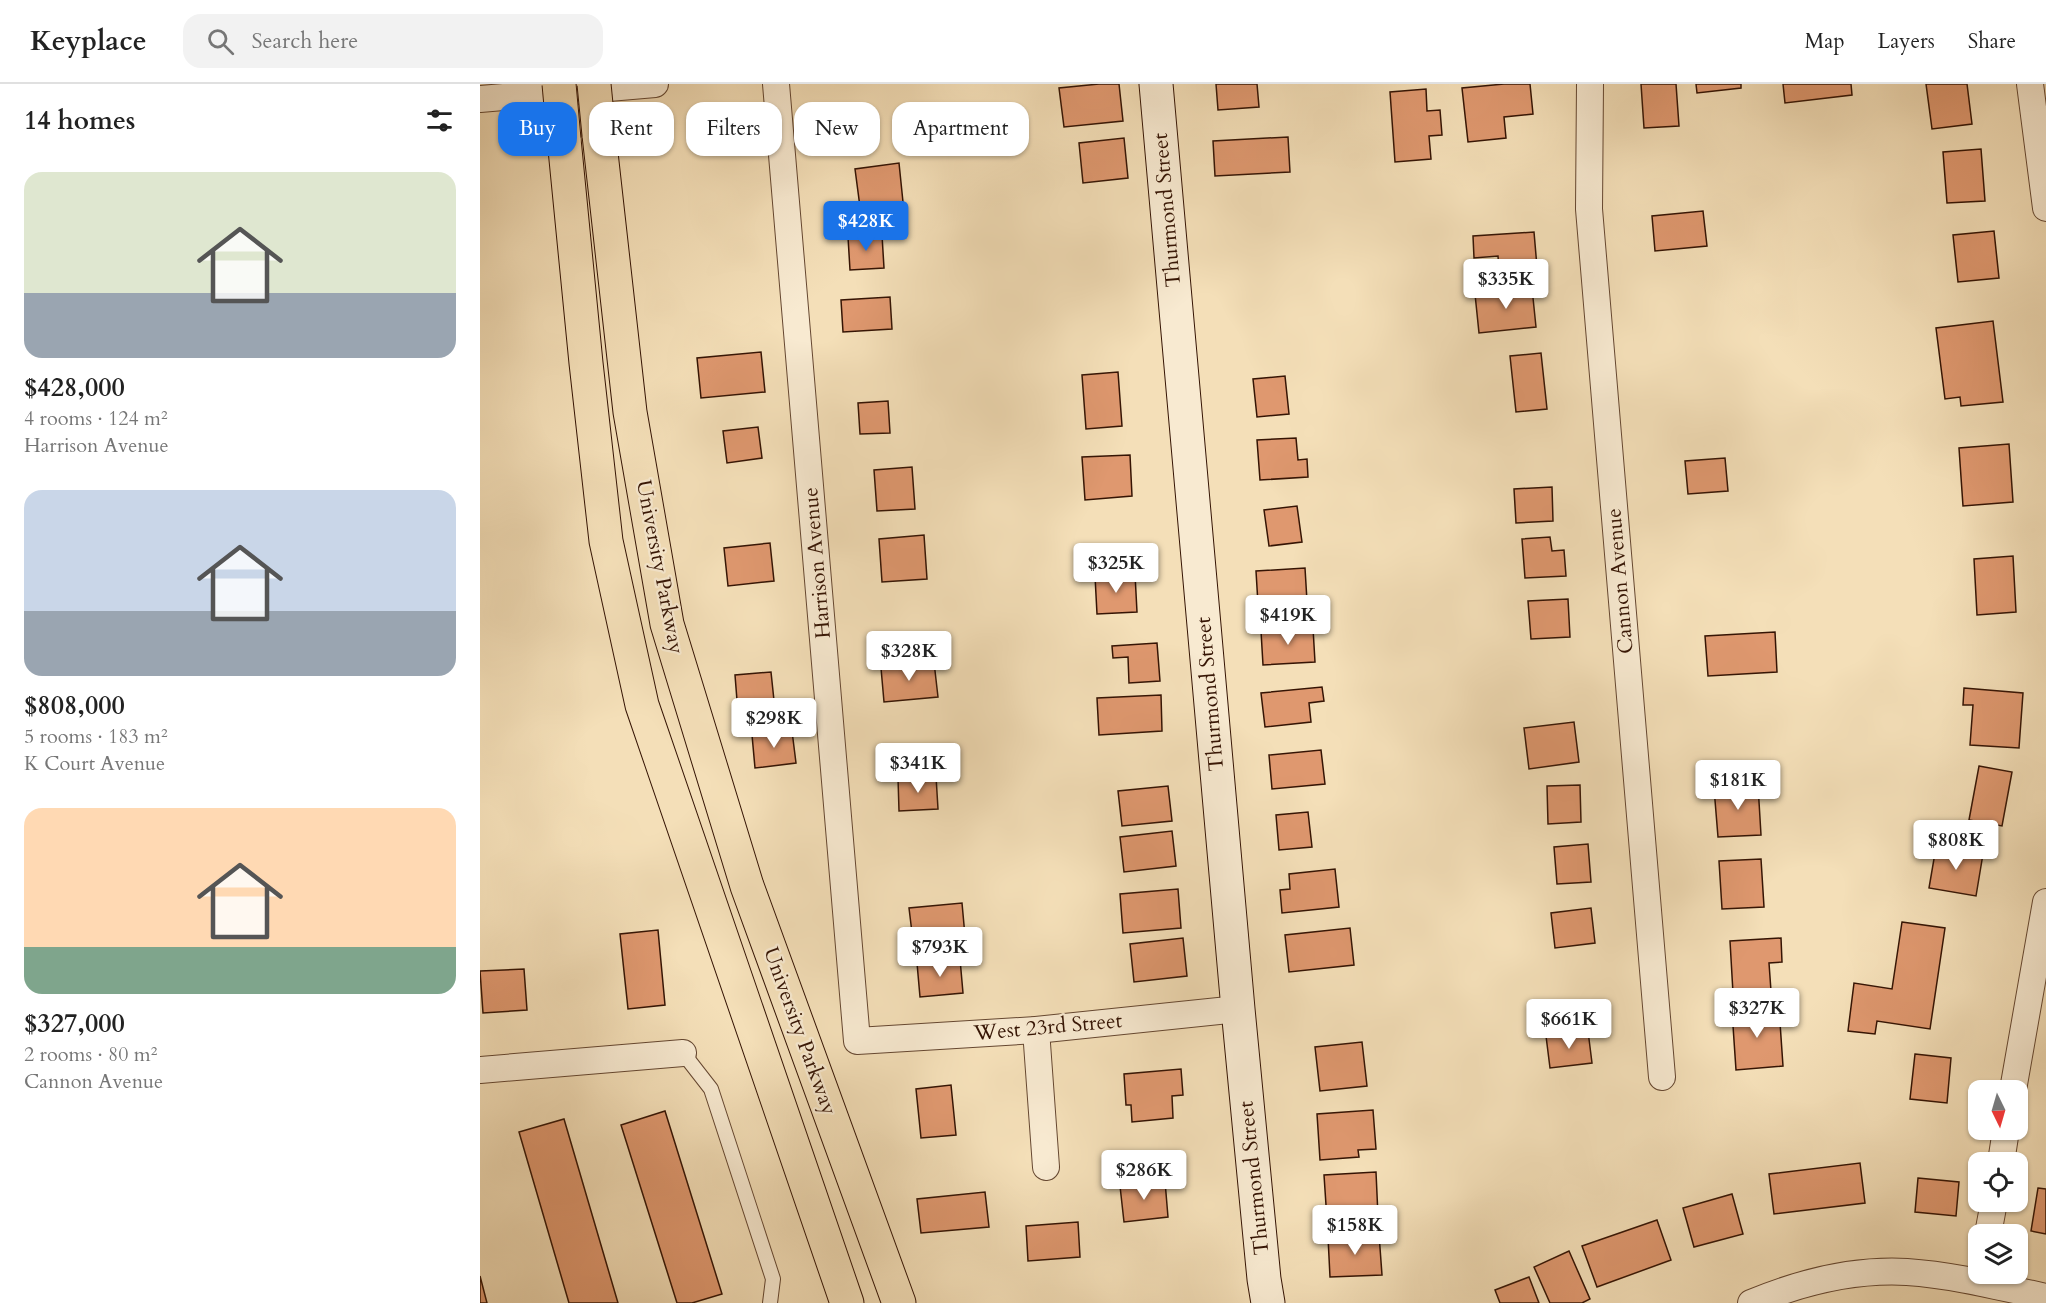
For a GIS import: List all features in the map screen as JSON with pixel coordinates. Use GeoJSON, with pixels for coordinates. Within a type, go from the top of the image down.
{"type":"FeatureCollection","features":[{"type":"Feature","properties":{"kind":"main road","name":"University Parkway"},"geometry":{"type":"LineString","coordinates":[[559,84],[606,541],[642,705],[847,1303]]}},
{"type":"Feature","properties":{"kind":"main road","name":"University Parkway"},"geometry":{"type":"LineString","coordinates":[[594,84],[630,412],[668,624],[747,886],[899,1303]]}},
{"type":"Feature","properties":{"kind":"street"},"geometry":{"type":"LineString","coordinates":[[480,99],[655,84]]}},
{"type":"Feature","properties":{"kind":"street","name":"Harrison Avenue"},"geometry":{"type":"LineString","coordinates":[[776,84],[857,1041]]}},
{"type":"Feature","properties":{"kind":"street","name":"Thurmond Street"},"geometry":{"type":"LineString","coordinates":[[1156,84],[1238,1009],[1268,1303]]}},
{"type":"Feature","properties":{"kind":"street","name":"Cannon Avenue"},"geometry":{"type":"LineString","coordinates":[[1590,84],[1589,209],[1662,1077]]}},
{"type":"Feature","properties":{"kind":"street"},"geometry":{"type":"LineString","coordinates":[[2030,84],[2046,208]]}},
{"type":"Feature","properties":{"kind":"street"},"geometry":{"type":"LineString","coordinates":[[2015,1080],[2046,902]]}},
{"type":"Feature","properties":{"kind":"street","name":"West 23rd Street"},"geometry":{"type":"LineString","coordinates":[[857,1041],[1036,1030],[1238,1009]]}},
{"type":"Feature","properties":{"kind":"street"},"geometry":{"type":"LineString","coordinates":[[1036,1030],[1046,1167]]}},
{"type":"Feature","properties":{"kind":"street"},"geometry":{"type":"LineString","coordinates":[[480,1070],[683,1053]]}},
{"type":"Feature","properties":{"kind":"street"},"geometry":{"type":"LineString","coordinates":[[1751,1303],[1808,1282],[1857,1274],[1906,1272],[1968,1277]]}},
{"type":"Feature","properties":{"kind":"street"},"geometry":{"type":"LineString","coordinates":[[2002,1284],[2046,1297]]}},
{"type":"Feature","properties":{"kind":"lane"},"geometry":{"type":"LineString","coordinates":[[683,1053],[711,1089],[773,1279],[770,1303]]}},
{"type":"Feature","properties":{"kind":"building"},"geometry":{"type":"Polygon","coordinates":[[[1119,84],[1123,121],[1064,127],[1059,88],[1119,84]]]}},
{"type":"Feature","properties":{"kind":"building"},"geometry":{"type":"Polygon","coordinates":[[[1216,84],[1257,84],[1259,107],[1218,110],[1216,84]]]}},
{"type":"Feature","properties":{"kind":"building"},"geometry":{"type":"Polygon","coordinates":[[[1530,84],[1533,114],[1504,117],[1506,138],[1468,142],[1462,88],[1530,84]]]}},
{"type":"Feature","properties":{"kind":"building"},"geometry":{"type":"Polygon","coordinates":[[[1641,84],[1676,84],[1679,126],[1644,128],[1641,84]]]}},
{"type":"Feature","properties":{"kind":"building"},"geometry":{"type":"Polygon","coordinates":[[[1696,84],[1741,84],[1741,88],[1697,93],[1696,84]]]}},
{"type":"Feature","properties":{"kind":"building"},"geometry":{"type":"Polygon","coordinates":[[[1783,84],[1851,84],[1852,95],[1785,103],[1783,84]]]}},
{"type":"Feature","properties":{"kind":"building"},"geometry":{"type":"Polygon","coordinates":[[[1926,84],[1967,84],[1972,124],[1932,129],[1926,84]]]}},
{"type":"Feature","properties":{"kind":"building"},"geometry":{"type":"Polygon","coordinates":[[[1426,89],[1427,111],[1440,110],[1442,135],[1429,136],[1431,159],[1395,162],[1390,92],[1426,89]]]}},
{"type":"Feature","properties":{"kind":"building"},"geometry":{"type":"Polygon","coordinates":[[[1288,137],[1290,172],[1215,176],[1213,141],[1288,137]]]}},
{"type":"Feature","properties":{"kind":"building"},"geometry":{"type":"Polygon","coordinates":[[[1124,138],[1128,178],[1083,183],[1079,143],[1124,138]]]}},
{"type":"Feature","properties":{"kind":"building"},"geometry":{"type":"Polygon","coordinates":[[[1981,149],[1985,201],[1947,203],[1943,152],[1981,149]]]}},
{"type":"Feature","properties":{"kind":"building"},"geometry":{"type":"Polygon","coordinates":[[[899,163],[903,202],[860,207],[855,169],[899,163]]]}},
{"type":"Feature","properties":{"kind":"building"},"geometry":{"type":"Polygon","coordinates":[[[1703,211],[1707,246],[1655,251],[1652,216],[1703,211]]]}},
{"type":"Feature","properties":{"kind":"building"},"geometry":{"type":"Polygon","coordinates":[[[1994,231],[1999,278],[1958,282],[1953,235],[1994,231]]]}},
{"type":"Feature","properties":{"kind":"building"},"geometry":{"type":"Polygon","coordinates":[[[1534,232],[1537,267],[1499,270],[1498,256],[1474,258],[1473,236],[1534,232]]]}},
{"type":"Feature","properties":{"kind":"building"},"geometry":{"type":"Polygon","coordinates":[[[882,235],[884,268],[850,270],[848,237],[882,235]]]}},
{"type":"Feature","properties":{"kind":"building"},"geometry":{"type":"Polygon","coordinates":[[[1532,288],[1536,327],[1479,333],[1475,294],[1532,288]]]}},
{"type":"Feature","properties":{"kind":"building"},"geometry":{"type":"Polygon","coordinates":[[[890,297],[892,329],[843,332],[841,300],[890,297]]]}},
{"type":"Feature","properties":{"kind":"building"},"geometry":{"type":"Polygon","coordinates":[[[1993,321],[2003,402],[1961,406],[1960,397],[1945,399],[1936,328],[1993,321]]]}},
{"type":"Feature","properties":{"kind":"building"},"geometry":{"type":"Polygon","coordinates":[[[761,352],[765,392],[701,398],[697,358],[761,352]]]}},
{"type":"Feature","properties":{"kind":"building"},"geometry":{"type":"Polygon","coordinates":[[[1541,353],[1547,409],[1516,412],[1510,356],[1541,353]]]}},
{"type":"Feature","properties":{"kind":"building"},"geometry":{"type":"Polygon","coordinates":[[[1118,372],[1122,426],[1086,429],[1082,375],[1118,372]]]}},
{"type":"Feature","properties":{"kind":"building"},"geometry":{"type":"Polygon","coordinates":[[[1285,376],[1289,414],[1257,417],[1253,379],[1285,376]]]}},
{"type":"Feature","properties":{"kind":"building"},"geometry":{"type":"Polygon","coordinates":[[[888,401],[890,433],[860,434],[858,403],[888,401]]]}},
{"type":"Feature","properties":{"kind":"building"},"geometry":{"type":"Polygon","coordinates":[[[758,427],[762,458],[727,463],[723,431],[758,427]]]}},
{"type":"Feature","properties":{"kind":"building"},"geometry":{"type":"Polygon","coordinates":[[[1296,438],[1298,460],[1307,459],[1308,477],[1260,480],[1257,440],[1296,438]]]}},
{"type":"Feature","properties":{"kind":"building"},"geometry":{"type":"Polygon","coordinates":[[[2009,444],[2013,502],[1963,506],[1959,448],[2009,444]]]}},
{"type":"Feature","properties":{"kind":"building"},"geometry":{"type":"Polygon","coordinates":[[[1130,455],[1132,496],[1085,500],[1082,457],[1130,455]]]}},
{"type":"Feature","properties":{"kind":"building"},"geometry":{"type":"Polygon","coordinates":[[[1725,458],[1728,491],[1688,494],[1685,461],[1725,458]]]}},
{"type":"Feature","properties":{"kind":"building"},"geometry":{"type":"Polygon","coordinates":[[[912,467],[915,509],[877,511],[874,470],[912,467]]]}},
{"type":"Feature","properties":{"kind":"building"},"geometry":{"type":"Polygon","coordinates":[[[1552,487],[1553,521],[1516,523],[1514,489],[1552,487]]]}},
{"type":"Feature","properties":{"kind":"building"},"geometry":{"type":"Polygon","coordinates":[[[1297,506],[1302,542],[1269,546],[1264,510],[1297,506]]]}},
{"type":"Feature","properties":{"kind":"building"},"geometry":{"type":"Polygon","coordinates":[[[924,535],[927,579],[882,582],[879,539],[924,535]]]}},
{"type":"Feature","properties":{"kind":"building"},"geometry":{"type":"Polygon","coordinates":[[[1550,537],[1552,551],[1564,550],[1566,576],[1525,578],[1522,539],[1550,537]]]}},
{"type":"Feature","properties":{"kind":"building"},"geometry":{"type":"Polygon","coordinates":[[[770,543],[774,581],[728,586],[724,548],[770,543]]]}},
{"type":"Feature","properties":{"kind":"building"},"geometry":{"type":"Polygon","coordinates":[[[2013,556],[2016,612],[1977,615],[1974,559],[2013,556]]]}},
{"type":"Feature","properties":{"kind":"building"},"geometry":{"type":"Polygon","coordinates":[[[1305,568],[1307,601],[1258,604],[1256,571],[1305,568]]]}},
{"type":"Feature","properties":{"kind":"building"},"geometry":{"type":"Polygon","coordinates":[[[1135,574],[1137,612],[1097,614],[1095,576],[1135,574]]]}},
{"type":"Feature","properties":{"kind":"building"},"geometry":{"type":"Polygon","coordinates":[[[1568,599],[1570,637],[1531,639],[1528,601],[1568,599]]]}},
{"type":"Feature","properties":{"kind":"building"},"geometry":{"type":"Polygon","coordinates":[[[1313,628],[1315,662],[1263,665],[1261,631],[1313,628]]]}},
{"type":"Feature","properties":{"kind":"building"},"geometry":{"type":"Polygon","coordinates":[[[1775,632],[1777,672],[1708,676],[1705,636],[1775,632]]]}},
{"type":"Feature","properties":{"kind":"building"},"geometry":{"type":"Polygon","coordinates":[[[1157,643],[1160,681],[1129,683],[1128,657],[1113,658],[1112,646],[1157,643]]]}},
{"type":"Feature","properties":{"kind":"building"},"geometry":{"type":"Polygon","coordinates":[[[934,662],[938,697],[884,702],[881,668],[934,662]]]}},
{"type":"Feature","properties":{"kind":"building"},"geometry":{"type":"Polygon","coordinates":[[[771,672],[775,710],[738,713],[735,675],[771,672]]]}},
{"type":"Feature","properties":{"kind":"building"},"geometry":{"type":"Polygon","coordinates":[[[1322,687],[1324,701],[1309,703],[1311,722],[1265,727],[1261,693],[1322,687]]]}},
{"type":"Feature","properties":{"kind":"building"},"geometry":{"type":"Polygon","coordinates":[[[1964,688],[2023,693],[2019,748],[1970,745],[1973,705],[1963,705],[1964,688]]]}},
{"type":"Feature","properties":{"kind":"building"},"geometry":{"type":"Polygon","coordinates":[[[1161,695],[1162,731],[1099,735],[1097,698],[1161,695]]]}},
{"type":"Feature","properties":{"kind":"building"},"geometry":{"type":"Polygon","coordinates":[[[1574,722],[1579,762],[1529,769],[1524,728],[1574,722]]]}},
{"type":"Feature","properties":{"kind":"building"},"geometry":{"type":"Polygon","coordinates":[[[792,731],[796,763],[755,768],[752,735],[792,731]]]}},
{"type":"Feature","properties":{"kind":"building"},"geometry":{"type":"Polygon","coordinates":[[[1321,750],[1325,784],[1272,789],[1269,755],[1321,750]]]}},
{"type":"Feature","properties":{"kind":"building"},"geometry":{"type":"Polygon","coordinates":[[[1979,766],[2012,772],[2002,826],[1969,820],[1979,766]]]}},
{"type":"Feature","properties":{"kind":"building"},"geometry":{"type":"Polygon","coordinates":[[[936,776],[938,809],[899,811],[898,778],[936,776]]]}},
{"type":"Feature","properties":{"kind":"building"},"geometry":{"type":"Polygon","coordinates":[[[1580,785],[1581,822],[1548,824],[1547,786],[1580,785]]]}},
{"type":"Feature","properties":{"kind":"building"},"geometry":{"type":"Polygon","coordinates":[[[1758,785],[1761,835],[1718,837],[1714,788],[1758,785]]]}},
{"type":"Feature","properties":{"kind":"building"},"geometry":{"type":"Polygon","coordinates":[[[1168,786],[1172,821],[1122,826],[1118,791],[1168,786]]]}},
{"type":"Feature","properties":{"kind":"building"},"geometry":{"type":"Polygon","coordinates":[[[1308,812],[1312,847],[1279,850],[1276,815],[1308,812]]]}},
{"type":"Feature","properties":{"kind":"building"},"geometry":{"type":"Polygon","coordinates":[[[1172,831],[1176,866],[1124,872],[1120,837],[1172,831]]]}},
{"type":"Feature","properties":{"kind":"building"},"geometry":{"type":"Polygon","coordinates":[[[1588,844],[1591,882],[1557,884],[1554,847],[1588,844]]]}},
{"type":"Feature","properties":{"kind":"building"},"geometry":{"type":"Polygon","coordinates":[[[1936,847],[1983,854],[1976,896],[1929,888],[1936,847]]]}},
{"type":"Feature","properties":{"kind":"building"},"geometry":{"type":"Polygon","coordinates":[[[1761,859],[1764,907],[1722,909],[1719,861],[1761,859]]]}},
{"type":"Feature","properties":{"kind":"building"},"geometry":{"type":"Polygon","coordinates":[[[1335,869],[1339,907],[1282,913],[1280,890],[1290,889],[1289,874],[1335,869]]]}},
{"type":"Feature","properties":{"kind":"building"},"geometry":{"type":"Polygon","coordinates":[[[1178,889],[1181,928],[1123,933],[1120,894],[1178,889]]]}},
{"type":"Feature","properties":{"kind":"building"},"geometry":{"type":"Polygon","coordinates":[[[962,903],[965,936],[913,941],[909,908],[962,903]]]}},
{"type":"Feature","properties":{"kind":"building"},"geometry":{"type":"Polygon","coordinates":[[[1591,908],[1595,943],[1555,948],[1551,913],[1591,908]]]}},
{"type":"Feature","properties":{"kind":"building"},"geometry":{"type":"Polygon","coordinates":[[[1902,922],[1945,928],[1930,1029],[1877,1021],[1875,1034],[1848,1031],[1854,983],[1892,989],[1902,922]]]}},
{"type":"Feature","properties":{"kind":"building"},"geometry":{"type":"Polygon","coordinates":[[[1350,928],[1354,965],[1289,972],[1285,935],[1350,928]]]}},
{"type":"Feature","properties":{"kind":"building"},"geometry":{"type":"Polygon","coordinates":[[[658,930],[665,1005],[628,1009],[620,934],[658,930]]]}},
{"type":"Feature","properties":{"kind":"building"},"geometry":{"type":"Polygon","coordinates":[[[1183,938],[1187,976],[1134,982],[1130,944],[1183,938]]]}},
{"type":"Feature","properties":{"kind":"building"},"geometry":{"type":"Polygon","coordinates":[[[1781,938],[1782,962],[1769,963],[1771,991],[1733,993],[1730,941],[1781,938]]]}},
{"type":"Feature","properties":{"kind":"building"},"geometry":{"type":"Polygon","coordinates":[[[960,959],[963,993],[920,997],[917,963],[960,959]]]}},
{"type":"Feature","properties":{"kind":"building"},"geometry":{"type":"Polygon","coordinates":[[[524,969],[527,1010],[483,1013],[480,971],[524,969]]]}},
{"type":"Feature","properties":{"kind":"building"},"geometry":{"type":"Polygon","coordinates":[[[1779,1008],[1783,1066],[1736,1070],[1732,1011],[1779,1008]]]}},
{"type":"Feature","properties":{"kind":"building"},"geometry":{"type":"Polygon","coordinates":[[[1588,1031],[1592,1063],[1550,1068],[1546,1036],[1588,1031]]]}},
{"type":"Feature","properties":{"kind":"building"},"geometry":{"type":"Polygon","coordinates":[[[1362,1042],[1367,1086],[1320,1091],[1315,1047],[1362,1042]]]}},
{"type":"Feature","properties":{"kind":"building"},"geometry":{"type":"Polygon","coordinates":[[[1915,1054],[1951,1058],[1947,1103],[1910,1099],[1915,1054]]]}},
{"type":"Feature","properties":{"kind":"building"},"geometry":{"type":"Polygon","coordinates":[[[1181,1069],[1183,1095],[1172,1096],[1173,1118],[1132,1122],[1131,1105],[1126,1105],[1124,1074],[1181,1069]]]}},
{"type":"Feature","properties":{"kind":"building"},"geometry":{"type":"Polygon","coordinates":[[[951,1085],[956,1135],[921,1138],[916,1089],[951,1085]]]}},
{"type":"Feature","properties":{"kind":"building"},"geometry":{"type":"Polygon","coordinates":[[[1373,1110],[1376,1149],[1358,1150],[1359,1157],[1320,1160],[1317,1114],[1373,1110]]]}},
{"type":"Feature","properties":{"kind":"building"},"geometry":{"type":"Polygon","coordinates":[[[665,1111],[722,1294],[692,1303],[677,1303],[621,1125],[665,1111]]]}},
{"type":"Feature","properties":{"kind":"building"},"geometry":{"type":"Polygon","coordinates":[[[564,1119],[618,1303],[569,1303],[519,1132],[564,1119]]]}},
{"type":"Feature","properties":{"kind":"building"},"geometry":{"type":"Polygon","coordinates":[[[1860,1163],[1865,1203],[1774,1214],[1769,1174],[1860,1163]]]}},
{"type":"Feature","properties":{"kind":"building"},"geometry":{"type":"Polygon","coordinates":[[[1376,1172],[1378,1216],[1327,1220],[1324,1175],[1376,1172]]]}},
{"type":"Feature","properties":{"kind":"building"},"geometry":{"type":"Polygon","coordinates":[[[1918,1178],[1959,1182],[1956,1216],[1915,1212],[1918,1178]]]}},
{"type":"Feature","properties":{"kind":"building"},"geometry":{"type":"Polygon","coordinates":[[[1165,1181],[1168,1217],[1124,1222],[1120,1186],[1165,1181]]]}},
{"type":"Feature","properties":{"kind":"building"},"geometry":{"type":"Polygon","coordinates":[[[2038,1188],[2046,1189],[2046,1234],[2031,1231],[2038,1188]]]}},
{"type":"Feature","properties":{"kind":"building"},"geometry":{"type":"Polygon","coordinates":[[[985,1192],[989,1227],[921,1233],[917,1199],[985,1192]]]}},
{"type":"Feature","properties":{"kind":"building"},"geometry":{"type":"Polygon","coordinates":[[[1732,1194],[1743,1234],[1694,1247],[1683,1208],[1732,1194]]]}},
{"type":"Feature","properties":{"kind":"building"},"geometry":{"type":"Polygon","coordinates":[[[1657,1220],[1671,1260],[1597,1287],[1582,1246],[1657,1220]]]}},
{"type":"Feature","properties":{"kind":"building"},"geometry":{"type":"Polygon","coordinates":[[[1078,1222],[1080,1257],[1028,1261],[1026,1226],[1078,1222]]]}},
{"type":"Feature","properties":{"kind":"building"},"geometry":{"type":"Polygon","coordinates":[[[1379,1234],[1382,1275],[1330,1277],[1328,1237],[1379,1234]]]}},
{"type":"Feature","properties":{"kind":"building"},"geometry":{"type":"Polygon","coordinates":[[[1569,1251],[1590,1299],[1582,1303],[1550,1303],[1534,1267],[1569,1251]]]}},
{"type":"Feature","properties":{"kind":"building"},"geometry":{"type":"Polygon","coordinates":[[[480,1276],[487,1303],[480,1303],[480,1276]]]}},
{"type":"Feature","properties":{"kind":"building"},"geometry":{"type":"Polygon","coordinates":[[[1529,1277],[1539,1303],[1500,1303],[1495,1290],[1529,1277]]]}}]}
